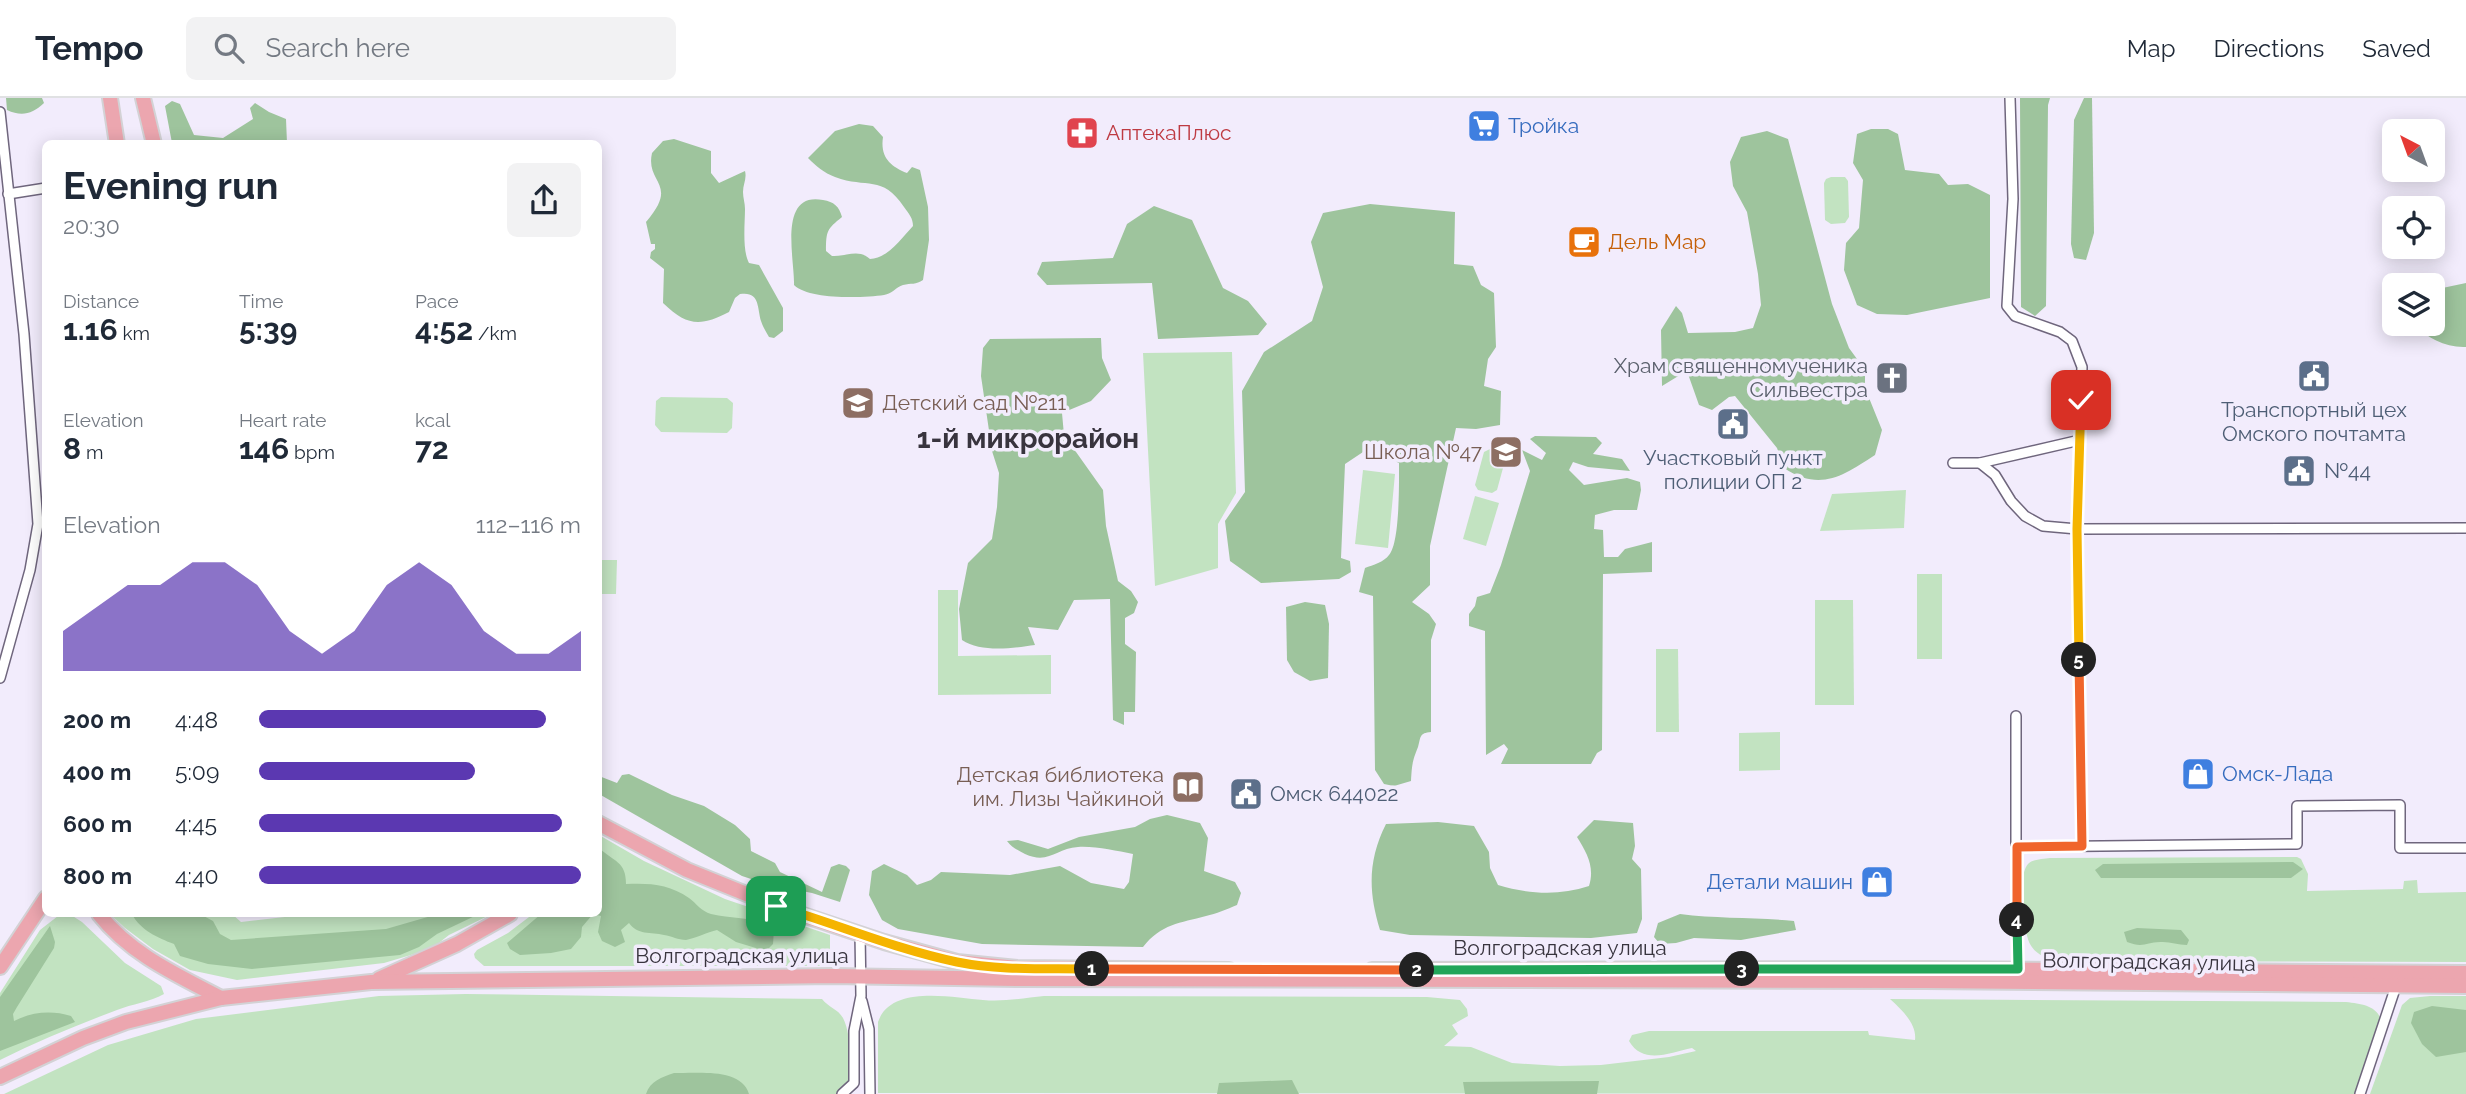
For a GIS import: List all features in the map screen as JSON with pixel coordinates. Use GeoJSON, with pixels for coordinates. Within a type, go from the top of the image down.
{"type":"FeatureCollection","features":[{"type":"Feature","properties":{"kind":"main road"},"geometry":{"type":"LineString","coordinates":[[110,98],[116,140]]}},
{"type":"Feature","properties":{"kind":"main road"},"geometry":{"type":"LineString","coordinates":[[143,98],[153,140]]}},
{"type":"Feature","properties":{"kind":"main road","name":"Волгоградская улица"},"geometry":{"type":"LineString","coordinates":[[602,825],[687,870],[776,906],[957,961],[1017,968],[2018,969],[2397,979],[2466,986]]}},
{"type":"Feature","properties":{"kind":"main road"},"geometry":{"type":"LineString","coordinates":[[0,967],[42,904]]}},
{"type":"Feature","properties":{"kind":"main road"},"geometry":{"type":"LineString","coordinates":[[102,917],[119,936],[149,959],[221,998]]}},
{"type":"Feature","properties":{"kind":"main road"},"geometry":{"type":"LineString","coordinates":[[371,982],[457,944],[505,917]]}},
{"type":"Feature","properties":{"kind":"main road","name":"Волгоградская улица"},"geometry":{"type":"LineString","coordinates":[[0,1077],[83,1038],[127,1022],[221,998],[371,982],[860,976],[1016,979],[1937,981],[2397,979],[2466,973]]}},
{"type":"Feature","properties":{"kind":"street"},"geometry":{"type":"LineString","coordinates":[[2010,98],[2013,199],[2007,306],[2015,316],[2060,332],[2072,341],[2082,367],[2077,529],[2082,846]]}},
{"type":"Feature","properties":{"kind":"street"},"geometry":{"type":"LineString","coordinates":[[0,112],[24,334],[38,524],[15,631],[0,678]]}},
{"type":"Feature","properties":{"kind":"street"},"geometry":{"type":"LineString","coordinates":[[8,194],[42,189]]}},
{"type":"Feature","properties":{"kind":"street"},"geometry":{"type":"LineString","coordinates":[[1952,463],[1980,463],[2080,440]]}},
{"type":"Feature","properties":{"kind":"street"},"geometry":{"type":"LineString","coordinates":[[1980,463],[1995,475],[2011,501],[2025,516],[2043,526],[2077,529],[2466,528]]}},
{"type":"Feature","properties":{"kind":"street"},"geometry":{"type":"LineString","coordinates":[[2016,716],[2018,969]]}},
{"type":"Feature","properties":{"kind":"street"},"geometry":{"type":"LineString","coordinates":[[2017,847],[2297,844],[2297,806],[2400,805],[2400,848],[2466,848]]}},
{"type":"Feature","properties":{"kind":"street"},"geometry":{"type":"LineString","coordinates":[[860,933],[861,996],[869,1029],[870,1094]]}},
{"type":"Feature","properties":{"kind":"street"},"geometry":{"type":"LineString","coordinates":[[2360,1094],[2397,979]]}},
{"type":"Feature","properties":{"kind":"street"},"geometry":{"type":"LineString","coordinates":[[842,1094],[855,1083],[854,1031],[861,996]]}},
{"type":"Feature","properties":{"kind":"green space"},"geometry":{"type":"Polygon","coordinates":[[[6,98],[42,98],[44,103],[31,112],[22,114],[7,110],[6,98]]]}},
{"type":"Feature","properties":{"kind":"green space"},"geometry":{"type":"Polygon","coordinates":[[[2020,98],[2050,98],[2046,306],[2035,316],[2021,307],[2020,98]]]}},
{"type":"Feature","properties":{"kind":"green space"},"geometry":{"type":"Polygon","coordinates":[[[2084,98],[2092,98],[2094,233],[2086,260],[2074,258],[2071,244],[2074,120],[2084,98]]]}},
{"type":"Feature","properties":{"kind":"green space"},"geometry":{"type":"Polygon","coordinates":[[[172,101],[180,104],[194,135],[223,138],[253,119],[250,108],[255,103],[286,119],[287,140],[171,140],[165,106],[172,101]]]}},
{"type":"Feature","properties":{"kind":"green space"},"geometry":{"type":"Polygon","coordinates":[[[859,124],[873,126],[883,137],[885,155],[896,167],[907,173],[912,167],[920,170],[928,207],[929,240],[923,280],[903,285],[884,295],[824,296],[801,290],[794,285],[792,230],[799,206],[809,200],[823,200],[838,207],[842,217],[830,228],[826,239],[826,251],[832,256],[856,253],[870,259],[877,258],[894,247],[913,226],[909,214],[888,190],[873,184],[835,177],[808,158],[835,131],[859,124]]]}},
{"type":"Feature","properties":{"kind":"green space"},"geometry":{"type":"Polygon","coordinates":[[[1871,129],[1888,129],[1898,134],[1905,170],[1939,174],[1948,185],[1968,184],[1990,195],[1990,298],[1907,315],[1877,314],[1857,305],[1844,270],[1846,243],[1859,228],[1863,180],[1853,163],[1857,134],[1871,129]]]}},
{"type":"Feature","properties":{"kind":"green space"},"geometry":{"type":"Polygon","coordinates":[[[1767,131],[1788,139],[1832,304],[1849,348],[1865,370],[1865,388],[1882,430],[1875,455],[1842,475],[1820,480],[1797,475],[1784,468],[1777,448],[1735,396],[1729,397],[1712,410],[1699,405],[1688,374],[1680,375],[1662,386],[1661,330],[1676,306],[1682,313],[1688,333],[1735,332],[1753,328],[1761,305],[1758,274],[1747,212],[1733,186],[1730,162],[1741,137],[1767,131]]]}},
{"type":"Feature","properties":{"kind":"green space"},"geometry":{"type":"Polygon","coordinates":[[[674,139],[711,151],[711,173],[719,183],[745,171],[743,192],[747,258],[749,263],[759,265],[783,308],[783,331],[774,338],[769,337],[756,301],[751,295],[740,294],[735,298],[729,312],[702,322],[687,320],[663,303],[664,269],[650,258],[655,244],[651,244],[646,222],[656,209],[661,191],[651,163],[652,153],[663,141],[674,139]]]}},
{"type":"Feature","properties":{"kind":"green space"},"geometry":{"type":"Polygon","coordinates":[[[1831,177],[1845,177],[1848,181],[1849,217],[1845,223],[1831,224],[1825,220],[1824,183],[1831,177]]]}},
{"type":"Feature","properties":{"kind":"green space"},"geometry":{"type":"Polygon","coordinates":[[[1370,204],[1455,212],[1454,264],[1473,266],[1481,285],[1494,293],[1496,347],[1488,359],[1484,386],[1501,391],[1500,425],[1476,429],[1456,428],[1430,546],[1430,585],[1412,602],[1429,614],[1436,624],[1431,640],[1431,732],[1424,733],[1420,738],[1411,781],[1394,786],[1384,784],[1375,770],[1373,596],[1359,592],[1365,568],[1384,560],[1393,548],[1398,512],[1399,463],[1383,455],[1363,452],[1345,464],[1341,558],[1350,561],[1351,572],[1339,579],[1261,583],[1230,561],[1225,521],[1245,492],[1242,391],[1264,352],[1312,321],[1323,287],[1311,242],[1323,213],[1370,204]]]}},
{"type":"Feature","properties":{"kind":"green space"},"geometry":{"type":"Polygon","coordinates":[[[1154,206],[1192,220],[1223,288],[1248,301],[1267,324],[1258,335],[1158,339],[1152,283],[1047,285],[1037,274],[1042,262],[1113,258],[1127,224],[1154,206]]]}},
{"type":"Feature","properties":{"kind":"green space"},"geometry":{"type":"Polygon","coordinates":[[[2466,283],[2466,347],[2451,346],[2428,336],[2445,336],[2445,287],[2466,283]]]}},
{"type":"Feature","properties":{"kind":"green space"},"geometry":{"type":"Polygon","coordinates":[[[1101,338],[1102,358],[1111,380],[1091,401],[1062,413],[1064,435],[1103,490],[1106,526],[1118,581],[1131,591],[1138,602],[1134,613],[1125,618],[1125,644],[1136,652],[1135,712],[1124,712],[1124,725],[1113,720],[1110,599],[1074,600],[1058,630],[1028,627],[1035,645],[1008,648],[978,647],[962,640],[959,609],[968,563],[992,539],[997,507],[999,473],[992,451],[981,376],[983,348],[990,339],[1101,338]]]}},
{"type":"Feature","properties":{"kind":"green space"},"geometry":{"type":"Polygon","coordinates":[[[1232,352],[1236,493],[1218,524],[1218,568],[1155,586],[1143,353],[1232,352]]]}},
{"type":"Feature","properties":{"kind":"green space"},"geometry":{"type":"Polygon","coordinates":[[[661,397],[727,398],[733,403],[732,428],[727,433],[661,432],[655,425],[656,401],[661,397]]]}},
{"type":"Feature","properties":{"kind":"green space"},"geometry":{"type":"Polygon","coordinates":[[[1535,436],[1596,437],[1602,443],[1593,454],[1622,459],[1630,471],[1588,467],[1573,462],[1569,470],[1584,485],[1627,478],[1640,482],[1637,510],[1614,510],[1595,515],[1594,529],[1603,530],[1604,557],[1618,557],[1625,549],[1652,542],[1652,572],[1603,574],[1602,750],[1591,764],[1501,764],[1508,749],[1504,744],[1486,755],[1485,631],[1469,626],[1469,614],[1477,597],[1490,593],[1501,565],[1530,471],[1522,450],[1542,460],[1546,453],[1530,439],[1535,436]]]}},
{"type":"Feature","properties":{"kind":"green space"},"geometry":{"type":"Polygon","coordinates":[[[1490,449],[1503,453],[1506,457],[1497,490],[1492,493],[1478,490],[1475,485],[1484,452],[1490,449]]]}},
{"type":"Feature","properties":{"kind":"green space"},"geometry":{"type":"Polygon","coordinates":[[[1363,470],[1395,474],[1388,548],[1355,544],[1363,470]]]}},
{"type":"Feature","properties":{"kind":"green space"},"geometry":{"type":"Polygon","coordinates":[[[1906,490],[1904,528],[1820,531],[1832,494],[1906,490]]]}},
{"type":"Feature","properties":{"kind":"green space"},"geometry":{"type":"Polygon","coordinates":[[[1475,496],[1499,503],[1486,546],[1463,539],[1475,496]]]}},
{"type":"Feature","properties":{"kind":"green space"},"geometry":{"type":"Polygon","coordinates":[[[602,560],[617,560],[616,594],[602,594],[602,560]]]}},
{"type":"Feature","properties":{"kind":"green space"},"geometry":{"type":"Polygon","coordinates":[[[1917,574],[1942,574],[1942,659],[1917,659],[1917,574]]]}},
{"type":"Feature","properties":{"kind":"green space"},"geometry":{"type":"Polygon","coordinates":[[[938,590],[958,590],[958,656],[1051,655],[1051,694],[938,695],[938,590]]]}},
{"type":"Feature","properties":{"kind":"green space"},"geometry":{"type":"Polygon","coordinates":[[[1815,600],[1853,600],[1854,705],[1815,705],[1815,600]]]}},
{"type":"Feature","properties":{"kind":"green space"},"geometry":{"type":"Polygon","coordinates":[[[1305,602],[1325,605],[1329,624],[1328,678],[1310,681],[1294,672],[1287,660],[1286,607],[1305,602]]]}},
{"type":"Feature","properties":{"kind":"green space"},"geometry":{"type":"Polygon","coordinates":[[[1656,649],[1678,649],[1679,732],[1656,732],[1656,649]]]}},
{"type":"Feature","properties":{"kind":"green space"},"geometry":{"type":"Polygon","coordinates":[[[1780,732],[1780,770],[1739,771],[1739,733],[1780,732]]]}},
{"type":"Feature","properties":{"kind":"green space"},"geometry":{"type":"Polygon","coordinates":[[[629,774],[672,795],[704,806],[735,825],[750,839],[751,851],[775,863],[780,872],[822,892],[831,867],[839,864],[846,866],[850,870],[840,902],[742,876],[602,796],[602,777],[617,783],[622,775],[629,774]]]}},
{"type":"Feature","properties":{"kind":"green space"},"geometry":{"type":"Polygon","coordinates":[[[1167,815],[1200,823],[1208,838],[1204,871],[1235,882],[1241,893],[1237,905],[1164,929],[1143,947],[982,944],[898,929],[882,920],[869,895],[872,871],[884,864],[907,875],[917,885],[931,880],[941,872],[1010,875],[1060,866],[1091,883],[1124,889],[1129,882],[1133,854],[1078,847],[1040,858],[1025,854],[1007,841],[1018,840],[1048,849],[1079,837],[1135,827],[1150,819],[1167,815]]]}},
{"type":"Feature","properties":{"kind":"green space"},"geometry":{"type":"Polygon","coordinates":[[[1594,820],[1633,823],[1635,846],[1632,859],[1641,869],[1642,919],[1637,933],[1591,938],[1410,935],[1380,930],[1373,902],[1372,876],[1376,850],[1386,824],[1438,822],[1474,826],[1489,852],[1490,868],[1498,885],[1532,892],[1555,892],[1589,886],[1590,866],[1577,837],[1594,820]]]}},
{"type":"Feature","properties":{"kind":"green space"},"geometry":{"type":"Polygon","coordinates":[[[602,837],[644,861],[725,899],[830,935],[830,964],[484,966],[475,958],[477,950],[508,933],[529,917],[602,917],[602,837]]]}},
{"type":"Feature","properties":{"kind":"green space"},"geometry":{"type":"Polygon","coordinates":[[[602,850],[621,866],[626,884],[667,887],[682,893],[708,913],[750,920],[774,929],[773,944],[766,951],[736,942],[717,930],[683,940],[640,931],[629,923],[621,930],[625,942],[615,947],[602,941],[598,932],[602,917],[602,850]]]}},
{"type":"Feature","properties":{"kind":"green space"},"geometry":{"type":"Polygon","coordinates":[[[2050,858],[2301,859],[2308,874],[2307,891],[2403,889],[2404,881],[2417,880],[2418,893],[2466,892],[2466,962],[2057,961],[2035,951],[2027,937],[2023,915],[2023,878],[2025,869],[2034,861],[2050,858]]]}},
{"type":"Feature","properties":{"kind":"green space"},"geometry":{"type":"Polygon","coordinates":[[[2293,862],[2303,869],[2291,878],[2101,878],[2095,870],[2103,864],[2293,862]]]}},
{"type":"Feature","properties":{"kind":"green space"},"geometry":{"type":"Polygon","coordinates":[[[1680,914],[1794,921],[1796,930],[1741,940],[1694,938],[1660,944],[1654,937],[1658,923],[1680,914]]]}},
{"type":"Feature","properties":{"kind":"green space"},"geometry":{"type":"Polygon","coordinates":[[[57,917],[74,917],[125,963],[161,986],[164,994],[72,1027],[0,1060],[0,993],[40,930],[57,917]]]}},
{"type":"Feature","properties":{"kind":"green space"},"geometry":{"type":"Polygon","coordinates":[[[113,917],[235,917],[241,922],[285,917],[486,917],[449,935],[431,949],[384,963],[237,980],[190,970],[153,949],[113,917]]]}},
{"type":"Feature","properties":{"kind":"green space"},"geometry":{"type":"Polygon","coordinates":[[[134,917],[206,917],[213,921],[220,934],[231,940],[386,929],[428,917],[473,917],[400,955],[252,969],[208,964],[180,956],[174,944],[156,936],[134,917]]]}},
{"type":"Feature","properties":{"kind":"green space"},"geometry":{"type":"Polygon","coordinates":[[[537,917],[590,917],[582,927],[581,937],[571,949],[520,955],[510,949],[507,943],[537,917]]]}},
{"type":"Feature","properties":{"kind":"green space"},"geometry":{"type":"Polygon","coordinates":[[[50,926],[54,948],[13,1014],[14,1021],[35,1014],[49,1013],[71,1016],[75,1022],[0,1051],[0,997],[50,926]]]}},
{"type":"Feature","properties":{"kind":"green space"},"geometry":{"type":"Polygon","coordinates":[[[2137,928],[2181,930],[2189,940],[2187,945],[2157,942],[2138,945],[2127,942],[2124,932],[2137,928]]]}},
{"type":"Feature","properties":{"kind":"green space"},"geometry":{"type":"Polygon","coordinates":[[[466,994],[822,999],[841,1015],[846,1026],[850,1053],[848,1088],[838,1094],[4,1094],[108,1045],[196,1019],[379,996],[466,994]]]}},
{"type":"Feature","properties":{"kind":"green space"},"geometry":{"type":"Polygon","coordinates":[[[924,996],[1014,1000],[1044,996],[1427,997],[1460,1000],[1467,1009],[1468,1016],[1452,1025],[1458,1034],[1444,1046],[1471,1047],[1512,1063],[1560,1066],[1601,1065],[1696,1051],[1692,1048],[1657,1055],[1642,1053],[1629,1041],[1632,1035],[1649,1031],[1868,1031],[1869,1035],[1915,1040],[1911,1023],[1890,999],[2346,1002],[2372,1008],[2382,1021],[2358,1094],[878,1093],[878,1022],[885,1010],[896,1002],[924,996]]]}},
{"type":"Feature","properties":{"kind":"green space"},"geometry":{"type":"Polygon","coordinates":[[[2466,996],[2466,1094],[2370,1094],[2402,1005],[2410,998],[2466,996]]]}},
{"type":"Feature","properties":{"kind":"green space"},"geometry":{"type":"Polygon","coordinates":[[[2432,1006],[2466,1010],[2466,1052],[2436,1057],[2422,1044],[2411,1023],[2414,1012],[2432,1006]]]}},
{"type":"Feature","properties":{"kind":"green space"},"geometry":{"type":"Polygon","coordinates":[[[674,1073],[728,1076],[744,1085],[749,1094],[646,1094],[653,1083],[674,1073]]]}},
{"type":"Feature","properties":{"kind":"green space"},"geometry":{"type":"Polygon","coordinates":[[[1292,1080],[1299,1094],[1217,1094],[1219,1083],[1292,1080]]]}},
{"type":"Feature","properties":{"kind":"green space"},"geometry":{"type":"Polygon","coordinates":[[[1599,1081],[1597,1094],[1465,1094],[1463,1082],[1599,1081]]]}},
{"type":"Feature","properties":{"kind":"place","name":"Тройка"},"geometry":{"type":"Point","coordinates":[1484,126]}},
{"type":"Feature","properties":{"kind":"place","name":"АптекаПлюс"},"geometry":{"type":"Point","coordinates":[1082,133]}},
{"type":"Feature","properties":{"kind":"place","name":"Дель Мар"},"geometry":{"type":"Point","coordinates":[1584,242]}},
{"type":"Feature","properties":{"kind":"place","name":"Транспортный цех Омского почтамта"},"geometry":{"type":"Point","coordinates":[2314,376]}},
{"type":"Feature","properties":{"kind":"place","name":"Храм священномученика Сильвестра"},"geometry":{"type":"Point","coordinates":[1892,378]}},
{"type":"Feature","properties":{"kind":"place","name":"Детский сад №211"},"geometry":{"type":"Point","coordinates":[858,403]}},
{"type":"Feature","properties":{"kind":"place","name":"Участковый пункт полиции ОП 2"},"geometry":{"type":"Point","coordinates":[1733,424]}},
{"type":"Feature","properties":{"kind":"place","name":"Школа №47"},"geometry":{"type":"Point","coordinates":[1506,452]}},
{"type":"Feature","properties":{"kind":"place","name":"№44"},"geometry":{"type":"Point","coordinates":[2299,471]}},
{"type":"Feature","properties":{"kind":"place","name":"Омск-Лада"},"geometry":{"type":"Point","coordinates":[2198,774]}},
{"type":"Feature","properties":{"kind":"place","name":"Детская библиотека им. Лизы Чайкиной"},"geometry":{"type":"Point","coordinates":[1188,787]}},
{"type":"Feature","properties":{"kind":"place","name":"Омск 644022"},"geometry":{"type":"Point","coordinates":[1246,794]}},
{"type":"Feature","properties":{"kind":"place","name":"Детали машин"},"geometry":{"type":"Point","coordinates":[1877,882]}},
{"type":"Feature","properties":{"kind":"district","name":"1-й микрорайон"},"geometry":{"type":"Point","coordinates":[1028,438]}},
{"type":"Feature","properties":{"kind":"route"},"geometry":{"type":"LineString","coordinates":[[776,906],[884,942],[957,961],[1017,968],[2018,969],[2017,847],[2082,846],[2077,529],[2081,400]]}}]}
